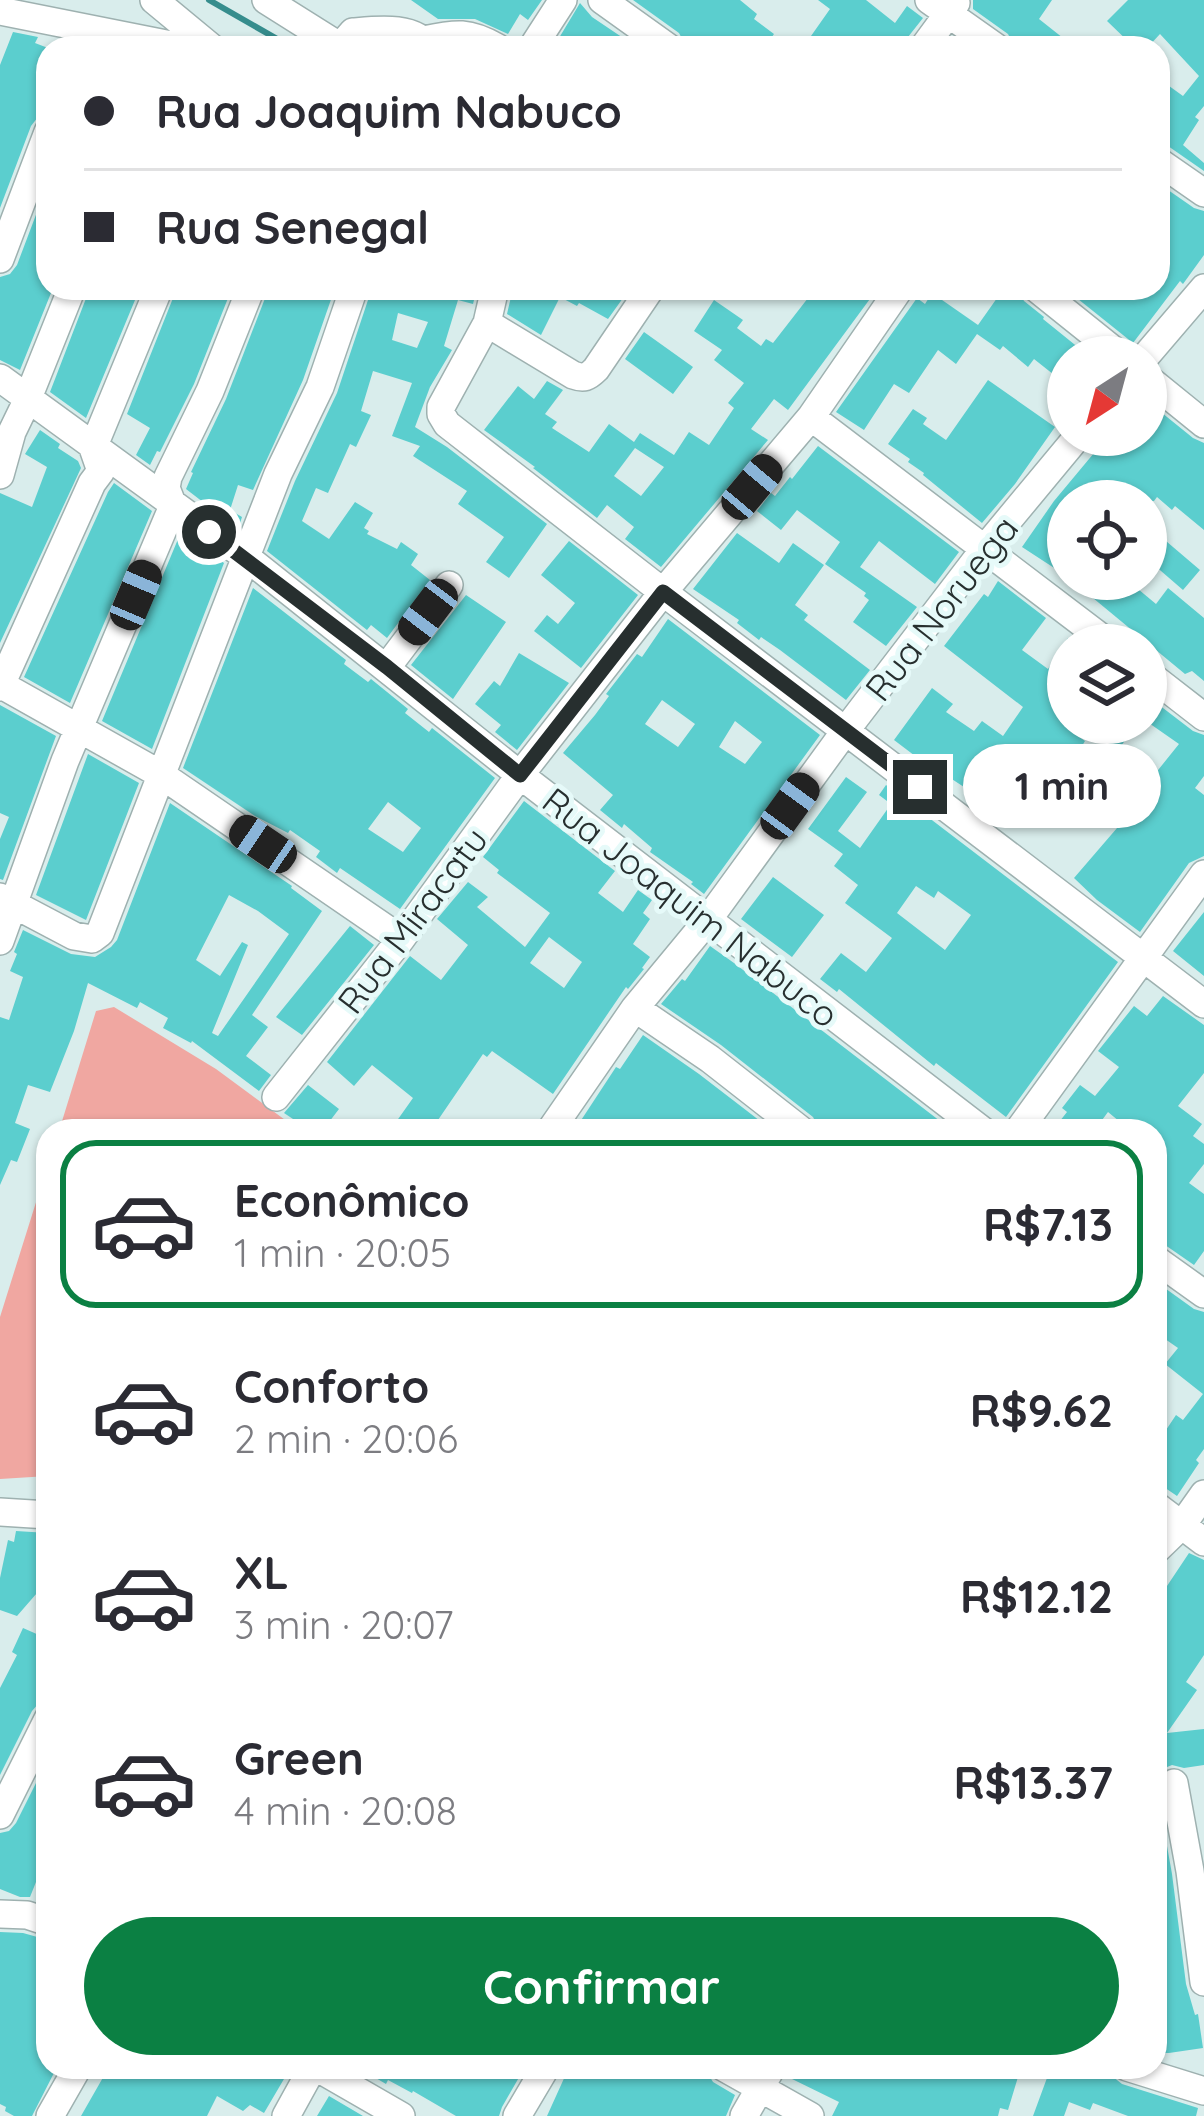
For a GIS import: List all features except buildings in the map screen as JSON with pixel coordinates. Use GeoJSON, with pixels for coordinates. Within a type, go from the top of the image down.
{"type":"FeatureCollection","features":[{"type":"Feature","properties":{"kind":"street"},"geometry":{"type":"LineString","coordinates":[[154,0],[198,36]]}},
{"type":"Feature","properties":{"kind":"street"},"geometry":{"type":"LineString","coordinates":[[266,0],[322,36]]}},
{"type":"Feature","properties":{"kind":"street"},"geometry":{"type":"LineString","coordinates":[[540,36],[563,0]]}},
{"type":"Feature","properties":{"kind":"street"},"geometry":{"type":"LineString","coordinates":[[602,0],[652,36]]}},
{"type":"Feature","properties":{"kind":"street"},"geometry":{"type":"LineString","coordinates":[[929,36],[945,5],[982,36]]}},
{"type":"Feature","properties":{"kind":"street"},"geometry":{"type":"LineString","coordinates":[[0,12],[71,36]]}},
{"type":"Feature","properties":{"kind":"street"},"geometry":{"type":"LineString","coordinates":[[349,36],[368,31],[416,36]]}},
{"type":"Feature","properties":{"kind":"street"},"geometry":{"type":"LineString","coordinates":[[0,259],[36,164]]}},
{"type":"Feature","properties":{"kind":"street"},"geometry":{"type":"LineString","coordinates":[[1170,169],[1204,193]]}},
{"type":"Feature","properties":{"kind":"street"},"geometry":{"type":"LineString","coordinates":[[1163,336],[1204,289]]}},
{"type":"Feature","properties":{"kind":"street"},"geometry":{"type":"LineString","coordinates":[[0,475],[12,432],[67,300]]}},
{"type":"Feature","properties":{"kind":"street"},"geometry":{"type":"LineString","coordinates":[[154,300],[93,448],[101,471],[0,685],[160,774],[401,939]]}},
{"type":"Feature","properties":{"kind":"street"},"geometry":{"type":"LineString","coordinates":[[0,941],[6,900],[173,506],[166,488],[168,477],[210,391],[246,300]]}},
{"type":"Feature","properties":{"kind":"street"},"geometry":{"type":"LineString","coordinates":[[6,900],[74,937],[92,939],[104,925],[278,474],[320,387],[350,300]]}},
{"type":"Feature","properties":{"kind":"street"},"geometry":{"type":"LineString","coordinates":[[493,300],[488,322],[441,407],[447,424],[1204,1004]]}},
{"type":"Feature","properties":{"kind":"street"},"geometry":{"type":"LineString","coordinates":[[488,322],[573,375],[588,377],[643,300]]}},
{"type":"Feature","properties":{"kind":"street","name":"Rua Miracatu"},"geometry":{"type":"LineString","coordinates":[[276,1097],[663,592],[811,416],[892,300]]}},
{"type":"Feature","properties":{"kind":"street"},"geometry":{"type":"LineString","coordinates":[[1051,300],[1096,336]]}},
{"type":"Feature","properties":{"kind":"street","name":"Rua Joaquim Nabuco"},"geometry":{"type":"LineString","coordinates":[[0,378],[246,557],[966,1119]]}},
{"type":"Feature","properties":{"kind":"street"},"geometry":{"type":"LineString","coordinates":[[1167,394],[1204,424]]}},
{"type":"Feature","properties":{"kind":"street"},"geometry":{"type":"LineString","coordinates":[[811,416],[1084,624]]}},
{"type":"Feature","properties":{"kind":"street","name":"Rua Noruega"},"geometry":{"type":"LineString","coordinates":[[558,1119],[635,1008],[707,921],[846,730],[1062,456]]}},
{"type":"Feature","properties":{"kind":"street"},"geometry":{"type":"LineString","coordinates":[[387,667],[448,585]]}},
{"type":"Feature","properties":{"kind":"street"},"geometry":{"type":"LineString","coordinates":[[1167,689],[1204,718]]}},
{"type":"Feature","properties":{"kind":"street"},"geometry":{"type":"LineString","coordinates":[[1027,1119],[1204,874]]}},
{"type":"Feature","properties":{"kind":"street"},"geometry":{"type":"LineString","coordinates":[[635,1008],[787,1119]]}},
{"type":"Feature","properties":{"kind":"street"},"geometry":{"type":"LineString","coordinates":[[1167,1268],[1204,1294]]}},
{"type":"Feature","properties":{"kind":"street"},"geometry":{"type":"LineString","coordinates":[[1167,1514],[1193,1533],[1204,1494]]}},
{"type":"Feature","properties":{"kind":"street"},"geometry":{"type":"LineString","coordinates":[[0,1512],[36,1514]]}},
{"type":"Feature","properties":{"kind":"street"},"geometry":{"type":"LineString","coordinates":[[2,1806],[36,1742]]}},
{"type":"Feature","properties":{"kind":"street"},"geometry":{"type":"LineString","coordinates":[[1167,1784],[1204,1778]]}},
{"type":"Feature","properties":{"kind":"street"},"geometry":{"type":"LineString","coordinates":[[1167,1788],[1192,1817],[1190,1870],[1204,1982]]}},
{"type":"Feature","properties":{"kind":"street"},"geometry":{"type":"LineString","coordinates":[[0,1915],[36,1918]]}},
{"type":"Feature","properties":{"kind":"street"},"geometry":{"type":"LineString","coordinates":[[50,2116],[71,2079]]}},
{"type":"Feature","properties":{"kind":"street"},"geometry":{"type":"LineString","coordinates":[[286,2116],[307,2079]]}},
{"type":"Feature","properties":{"kind":"street"},"geometry":{"type":"LineString","coordinates":[[335,2079],[401,2116]]}},
{"type":"Feature","properties":{"kind":"street"},"geometry":{"type":"LineString","coordinates":[[518,2116],[539,2079]]}},
{"type":"Feature","properties":{"kind":"street"},"geometry":{"type":"LineString","coordinates":[[744,2116],[765,2079]]}},
{"type":"Feature","properties":{"kind":"street"},"geometry":{"type":"LineString","coordinates":[[768,2079],[810,2116]]}},
{"type":"Feature","properties":{"kind":"street"},"geometry":{"type":"LineString","coordinates":[[1165,2079],[1204,2091]]}},
{"type":"Feature","properties":{"kind":"shaded area"},"geometry":{"type":"Polygon","coordinates":[[[114,1007],[216,1069],[284,1119],[63,1119],[96,1011],[114,1007]]]}},
{"type":"Feature","properties":{"kind":"shaded area"},"geometry":{"type":"Polygon","coordinates":[[[36,1202],[36,1477],[0,1479],[0,1317],[36,1202]]]}},
{"type":"Feature","properties":{"kind":"waterway"},"geometry":{"type":"LineString","coordinates":[[209,0],[272,36]]}},
{"type":"Feature","properties":{"kind":"route"},"geometry":{"type":"LineString","coordinates":[[209,532],[520,775],[663,592],[920,787]]}}]}
